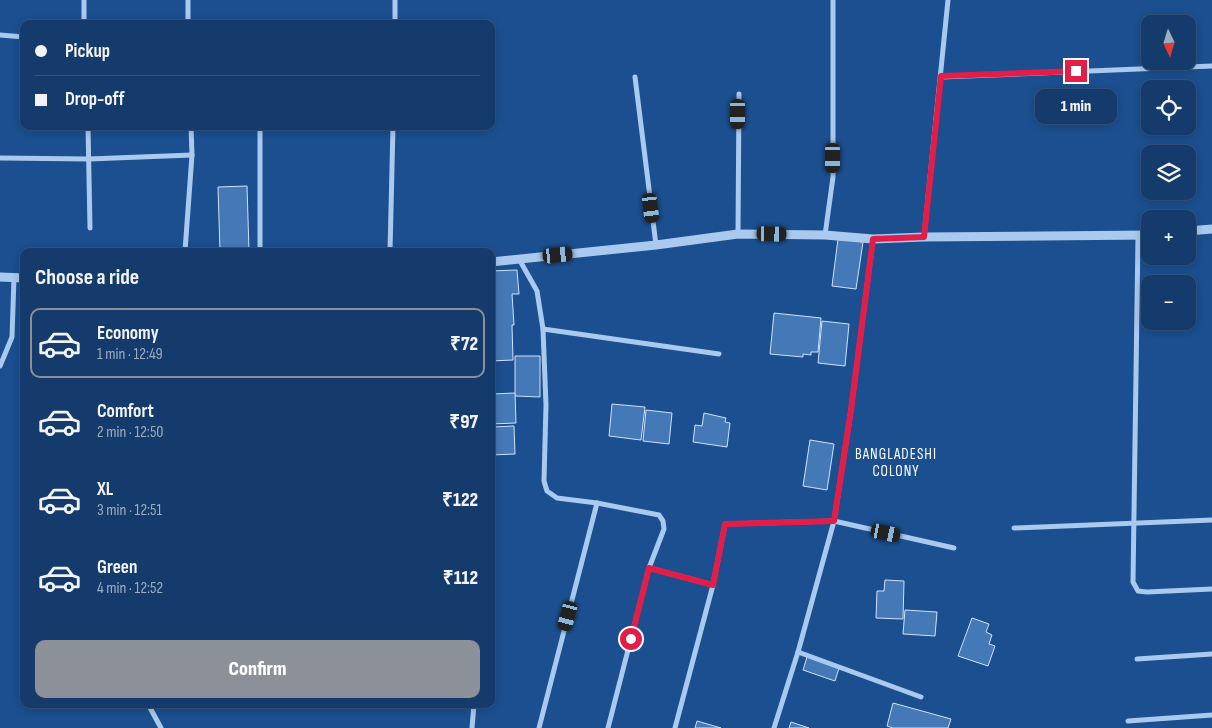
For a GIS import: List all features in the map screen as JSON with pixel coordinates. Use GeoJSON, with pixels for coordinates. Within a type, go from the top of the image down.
{"type":"FeatureCollection","features":[{"type":"Feature","properties":{"kind":"street"},"geometry":{"type":"LineString","coordinates":[[84,0],[84,20]]}},
{"type":"Feature","properties":{"kind":"street"},"geometry":{"type":"LineString","coordinates":[[188,0],[188,20]]}},
{"type":"Feature","properties":{"kind":"street"},"geometry":{"type":"LineString","coordinates":[[395,0],[395,20]]}},
{"type":"Feature","properties":{"kind":"street"},"geometry":{"type":"LineString","coordinates":[[825,235],[833,177],[833,0]]}},
{"type":"Feature","properties":{"kind":"street"},"geometry":{"type":"LineString","coordinates":[[924,237],[948,0]]}},
{"type":"Feature","properties":{"kind":"street"},"geometry":{"type":"LineString","coordinates":[[0,35],[20,37]]}},
{"type":"Feature","properties":{"kind":"street"},"geometry":{"type":"LineString","coordinates":[[941,76],[1212,66]]}},
{"type":"Feature","properties":{"kind":"street"},"geometry":{"type":"LineString","coordinates":[[635,77],[656,245]]}},
{"type":"Feature","properties":{"kind":"street"},"geometry":{"type":"LineString","coordinates":[[738,234],[739,94]]}},
{"type":"Feature","properties":{"kind":"street"},"geometry":{"type":"LineString","coordinates":[[88,130],[90,228]]}},
{"type":"Feature","properties":{"kind":"street"},"geometry":{"type":"LineString","coordinates":[[185,248],[192,155],[191,130]]}},
{"type":"Feature","properties":{"kind":"street"},"geometry":{"type":"LineString","coordinates":[[260,130],[260,248]]}},
{"type":"Feature","properties":{"kind":"street"},"geometry":{"type":"LineString","coordinates":[[390,248],[392,130]]}},
{"type":"Feature","properties":{"kind":"street"},"geometry":{"type":"LineString","coordinates":[[0,158],[89,159],[192,155]]}},
{"type":"Feature","properties":{"kind":"street"},"geometry":{"type":"LineString","coordinates":[[1196,230],[1212,229]]}},
{"type":"Feature","properties":{"kind":"street"},"geometry":{"type":"LineString","coordinates":[[495,262],[656,245],[738,234],[825,235],[873,239],[1141,236]]}},
{"type":"Feature","properties":{"kind":"street"},"geometry":{"type":"LineString","coordinates":[[1138,236],[1133,582],[1138,591],[1147,592],[1212,588]]}},
{"type":"Feature","properties":{"kind":"street"},"geometry":{"type":"LineString","coordinates":[[774,728],[798,652],[834,521],[851,410],[873,239]]}},
{"type":"Feature","properties":{"kind":"street"},"geometry":{"type":"LineString","coordinates":[[519,259],[536,292],[543,329],[546,405],[544,481],[547,491],[558,498],[597,503],[659,516],[664,521],[664,529],[649,568],[608,728]]}},
{"type":"Feature","properties":{"kind":"street"},"geometry":{"type":"LineString","coordinates":[[0,277],[20,278]]}},
{"type":"Feature","properties":{"kind":"street"},"geometry":{"type":"LineString","coordinates":[[0,366],[12,338],[14,278]]}},
{"type":"Feature","properties":{"kind":"street"},"geometry":{"type":"LineString","coordinates":[[543,329],[719,354]]}},
{"type":"Feature","properties":{"kind":"street"},"geometry":{"type":"LineString","coordinates":[[539,728],[597,503]]}},
{"type":"Feature","properties":{"kind":"street"},"geometry":{"type":"LineString","coordinates":[[1014,528],[1212,520]]}},
{"type":"Feature","properties":{"kind":"street"},"geometry":{"type":"LineString","coordinates":[[675,728],[713,585],[725,524],[834,521],[954,548]]}},
{"type":"Feature","properties":{"kind":"street"},"geometry":{"type":"LineString","coordinates":[[649,568],[713,585]]}},
{"type":"Feature","properties":{"kind":"street"},"geometry":{"type":"LineString","coordinates":[[798,652],[921,697]]}},
{"type":"Feature","properties":{"kind":"street"},"geometry":{"type":"LineString","coordinates":[[1137,659],[1212,654]]}},
{"type":"Feature","properties":{"kind":"street"},"geometry":{"type":"LineString","coordinates":[[150,708],[160,728]]}},
{"type":"Feature","properties":{"kind":"street"},"geometry":{"type":"LineString","coordinates":[[472,728],[474,708]]}},
{"type":"Feature","properties":{"kind":"street"},"geometry":{"type":"LineString","coordinates":[[1128,721],[1212,715]]}},
{"type":"Feature","properties":{"kind":"building"},"geometry":{"type":"Polygon","coordinates":[[[247,186],[249,248],[220,248],[218,187],[247,186]]]}},
{"type":"Feature","properties":{"kind":"building"},"geometry":{"type":"Polygon","coordinates":[[[838,239],[863,242],[856,289],[832,286],[838,239]]]}},
{"type":"Feature","properties":{"kind":"building"},"geometry":{"type":"Polygon","coordinates":[[[517,270],[519,294],[512,294],[514,325],[512,325],[513,360],[495,361],[495,271],[517,270]]]}},
{"type":"Feature","properties":{"kind":"building"},"geometry":{"type":"Polygon","coordinates":[[[774,313],[821,318],[818,352],[811,352],[811,355],[803,354],[803,357],[770,354],[774,313]]]}},
{"type":"Feature","properties":{"kind":"building"},"geometry":{"type":"Polygon","coordinates":[[[822,321],[849,324],[845,366],[818,363],[822,321]]]}},
{"type":"Feature","properties":{"kind":"building"},"geometry":{"type":"Polygon","coordinates":[[[515,356],[540,356],[540,397],[515,396],[515,356]]]}},
{"type":"Feature","properties":{"kind":"building"},"geometry":{"type":"Polygon","coordinates":[[[515,393],[516,423],[495,424],[495,394],[515,393]]]}},
{"type":"Feature","properties":{"kind":"building"},"geometry":{"type":"Polygon","coordinates":[[[612,404],[645,407],[641,440],[609,436],[612,404]]]}},
{"type":"Feature","properties":{"kind":"building"},"geometry":{"type":"Polygon","coordinates":[[[646,410],[672,413],[669,444],[643,441],[646,410]]]}},
{"type":"Feature","properties":{"kind":"building"},"geometry":{"type":"Polygon","coordinates":[[[704,413],[726,418],[725,422],[730,423],[727,447],[693,442],[695,425],[702,426],[704,413]]]}},
{"type":"Feature","properties":{"kind":"building"},"geometry":{"type":"Polygon","coordinates":[[[514,426],[515,454],[495,455],[495,427],[514,426]]]}},
{"type":"Feature","properties":{"kind":"building"},"geometry":{"type":"Polygon","coordinates":[[[810,440],[834,444],[827,490],[803,486],[810,440]]]}},
{"type":"Feature","properties":{"kind":"building"},"geometry":{"type":"Polygon","coordinates":[[[885,580],[904,581],[903,619],[876,618],[877,591],[884,591],[885,580]]]}},
{"type":"Feature","properties":{"kind":"building"},"geometry":{"type":"Polygon","coordinates":[[[905,610],[937,612],[935,636],[903,634],[905,610]]]}},
{"type":"Feature","properties":{"kind":"building"},"geometry":{"type":"Polygon","coordinates":[[[972,618],[989,624],[986,632],[992,635],[989,644],[995,646],[988,666],[958,656],[972,618]]]}},
{"type":"Feature","properties":{"kind":"building"},"geometry":{"type":"Polygon","coordinates":[[[807,657],[839,668],[835,681],[803,670],[807,657]]]}},
{"type":"Feature","properties":{"kind":"building"},"geometry":{"type":"Polygon","coordinates":[[[893,703],[951,719],[948,728],[893,728],[887,726],[893,703]]]}},
{"type":"Feature","properties":{"kind":"building"},"geometry":{"type":"Polygon","coordinates":[[[697,721],[721,728],[695,728],[697,721]]]}},
{"type":"Feature","properties":{"kind":"building"},"geometry":{"type":"Polygon","coordinates":[[[791,722],[809,728],[789,728],[791,722]]]}},
{"type":"Feature","properties":{"kind":"district","name":"BANGLADESHI COLONY"},"geometry":{"type":"Point","coordinates":[896,462]}},
{"type":"Feature","properties":{"kind":"route"},"geometry":{"type":"LineString","coordinates":[[631,639],[649,568],[713,585],[725,524],[834,521],[851,410],[873,239],[924,237],[941,76],[1076,71]]}}]}
